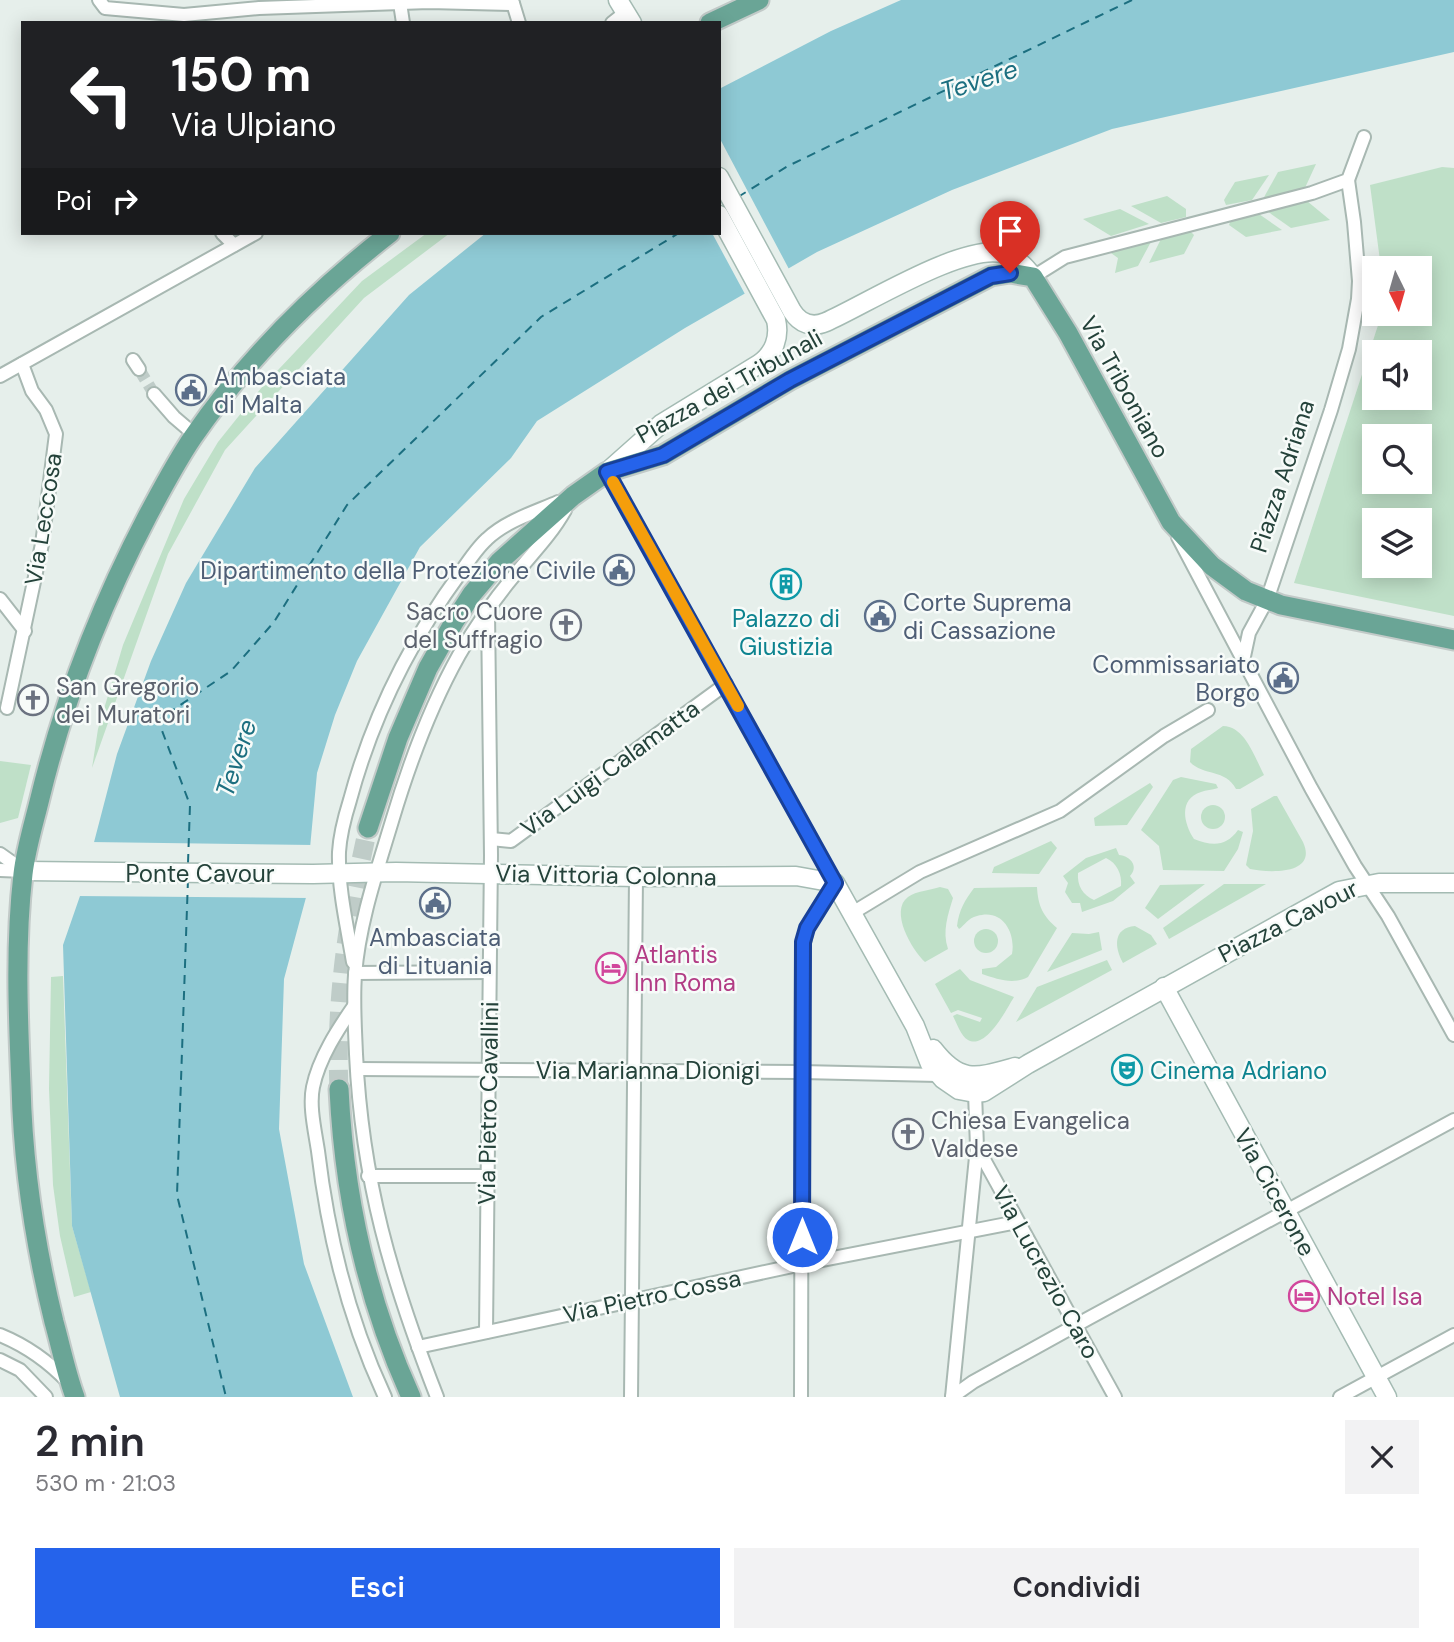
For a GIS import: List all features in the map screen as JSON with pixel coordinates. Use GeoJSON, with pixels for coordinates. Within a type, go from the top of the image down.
{"type":"FeatureCollection","features":[{"type":"Feature","properties":{"kind":"main road"},"geometry":{"type":"LineString","coordinates":[[714,21],[759,0]]}},
{"type":"Feature","properties":{"kind":"main road"},"geometry":{"type":"LineString","coordinates":[[73,1391],[49,1299],[23,1146],[18,998],[24,870],[46,774],[75,678],[134,542],[195,435],[236,382],[292,321],[335,279],[388,235]]}},
{"type":"Feature","properties":{"kind":"main road","name":"Piazza dei Tribunali"},"geometry":{"type":"LineString","coordinates":[[607,472],[663,455],[790,380],[991,276],[1010,273],[1033,277]]}},
{"type":"Feature","properties":{"kind":"main road","name":"Via Triboniano"},"geometry":{"type":"LineString","coordinates":[[1033,277],[1068,333],[1171,522],[1217,570],[1247,591],[1268,600]]}},
{"type":"Feature","properties":{"kind":"main road"},"geometry":{"type":"LineString","coordinates":[[368,828],[398,738],[428,668],[472,594],[500,561],[573,496],[607,472]]}},
{"type":"Feature","properties":{"kind":"main road"},"geometry":{"type":"LineString","coordinates":[[1268,600],[1312,613],[1454,640]]}},
{"type":"Feature","properties":{"kind":"main road"},"geometry":{"type":"LineString","coordinates":[[338,1089],[345,1166],[363,1258],[384,1329],[411,1397]]}},
{"type":"Feature","properties":{"kind":"street"},"geometry":{"type":"LineString","coordinates":[[99,0],[105,8],[184,15],[258,4],[512,2],[518,21]]}},
{"type":"Feature","properties":{"kind":"street"},"geometry":{"type":"LineString","coordinates":[[400,3],[403,21]]}},
{"type":"Feature","properties":{"kind":"street"},"geometry":{"type":"LineString","coordinates":[[1029,224],[1005,254],[1024,266],[1033,277],[1065,257],[1312,193],[1348,180],[1364,137]]}},
{"type":"Feature","properties":{"kind":"street","name":"Piazza Adriana"},"geometry":{"type":"LineString","coordinates":[[1243,661],[1249,633],[1268,600],[1349,349],[1359,281],[1348,180]]}},
{"type":"Feature","properties":{"kind":"street"},"geometry":{"type":"LineString","coordinates":[[721,181],[782,312]]}},
{"type":"Feature","properties":{"kind":"street"},"geometry":{"type":"LineString","coordinates":[[721,218],[782,312]]}},
{"type":"Feature","properties":{"kind":"street"},"geometry":{"type":"LineString","coordinates":[[224,235],[234,245]]}},
{"type":"Feature","properties":{"kind":"street"},"geometry":{"type":"LineString","coordinates":[[0,376],[252,235]]}},
{"type":"Feature","properties":{"kind":"street","name":"Piazza dei Tribunali"},"geometry":{"type":"LineString","coordinates":[[607,472],[660,424],[764,361],[776,341],[782,312],[813,326],[821,324],[955,260],[983,253],[1005,254]]}},
{"type":"Feature","properties":{"kind":"street","name":"Via Leccosa"},"geometry":{"type":"LineString","coordinates":[[7,708],[47,517],[56,434],[46,410],[32,391],[22,364]]}},
{"type":"Feature","properties":{"kind":"street"},"geometry":{"type":"LineString","coordinates":[[155,394],[174,417],[195,435]]}},
{"type":"Feature","properties":{"kind":"street"},"geometry":{"type":"LineString","coordinates":[[607,472],[835,883],[807,928],[803,942],[801,1397]]}},
{"type":"Feature","properties":{"kind":"street"},"geometry":{"type":"LineString","coordinates":[[355,973],[376,872],[402,788],[430,715],[460,653],[488,610],[552,531],[573,496]]}},
{"type":"Feature","properties":{"kind":"street"},"geometry":{"type":"LineString","coordinates":[[437,1397],[386,1254],[369,1176],[360,1113],[354,1006],[355,973],[341,873],[340,844],[354,786],[387,700],[421,630],[489,537],[504,527],[573,496]]}},
{"type":"Feature","properties":{"kind":"street","name":"Via Triboniano"},"geometry":{"type":"LineString","coordinates":[[1171,522],[1243,661]]}},
{"type":"Feature","properties":{"kind":"street","name":"Via Leccosa"},"geometry":{"type":"LineString","coordinates":[[0,599],[25,631]]}},
{"type":"Feature","properties":{"kind":"street","name":"Via Pietro Cavallini"},"geometry":{"type":"LineString","coordinates":[[486,1332],[491,874],[488,610]]}},
{"type":"Feature","properties":{"kind":"street","name":"Piazza Cavour"},"geometry":{"type":"LineString","coordinates":[[975,1093],[994,1087],[1028,1064],[1335,893],[1366,884],[1243,661]]}},
{"type":"Feature","properties":{"kind":"street","name":"Via Luigi Calamatta"},"geometry":{"type":"LineString","coordinates":[[491,839],[510,841],[726,684]]}},
{"type":"Feature","properties":{"kind":"street"},"geometry":{"type":"LineString","coordinates":[[854,912],[909,877],[1060,811],[1164,736],[1208,710]]}},
{"type":"Feature","properties":{"kind":"street"},"geometry":{"type":"LineString","coordinates":[[0,854],[24,870]]}},
{"type":"Feature","properties":{"kind":"street"},"geometry":{"type":"LineString","coordinates":[[0,870],[24,870]]}},
{"type":"Feature","properties":{"kind":"street","name":"Ponte Cavour"},"geometry":{"type":"LineString","coordinates":[[24,870],[313,874],[376,872]]}},
{"type":"Feature","properties":{"kind":"street","name":"Via Vittoria Colonna"},"geometry":{"type":"LineString","coordinates":[[376,872],[636,877],[796,876],[835,883]]}},
{"type":"Feature","properties":{"kind":"street"},"geometry":{"type":"LineString","coordinates":[[631,1397],[636,877]]}},
{"type":"Feature","properties":{"kind":"street","name":"Piazza Cavour"},"geometry":{"type":"LineString","coordinates":[[835,883],[854,912],[938,1075]]}},
{"type":"Feature","properties":{"kind":"street"},"geometry":{"type":"LineString","coordinates":[[1366,884],[1454,883]]}},
{"type":"Feature","properties":{"kind":"street"},"geometry":{"type":"LineString","coordinates":[[1366,884],[1388,916],[1454,1035]]}},
{"type":"Feature","properties":{"kind":"street"},"geometry":{"type":"LineString","coordinates":[[355,973],[489,972]]}},
{"type":"Feature","properties":{"kind":"street","name":"Via Cicerone"},"geometry":{"type":"LineString","coordinates":[[1164,987],[1387,1397]]}},
{"type":"Feature","properties":{"kind":"street"},"geometry":{"type":"LineString","coordinates":[[354,1006],[335,1037],[314,1083],[312,1093],[315,1133],[337,1258],[363,1344],[385,1397]]}},
{"type":"Feature","properties":{"kind":"street","name":"Piazza Cavour"},"geometry":{"type":"LineString","coordinates":[[915,1026],[944,1063],[960,1074],[972,1077],[986,1075],[1028,1064]]}},
{"type":"Feature","properties":{"kind":"street","name":"Via Marianna Dionigi"},"geometry":{"type":"LineString","coordinates":[[357,1069],[938,1075]]}},
{"type":"Feature","properties":{"kind":"street"},"geometry":{"type":"LineString","coordinates":[[938,1075],[953,1088],[975,1093],[977,1147],[952,1397]]}},
{"type":"Feature","properties":{"kind":"street"},"geometry":{"type":"LineString","coordinates":[[952,1397],[973,1382],[1454,1120]]}},
{"type":"Feature","properties":{"kind":"street","name":"Via Lucrezio Caro"},"geometry":{"type":"LineString","coordinates":[[977,1147],[1115,1397]]}},
{"type":"Feature","properties":{"kind":"street"},"geometry":{"type":"LineString","coordinates":[[369,1176],[487,1176]]}},
{"type":"Feature","properties":{"kind":"street","name":"Via Pietro Cossa"},"geometry":{"type":"LineString","coordinates":[[418,1348],[802,1264],[1017,1222]]}},
{"type":"Feature","properties":{"kind":"street"},"geometry":{"type":"LineString","coordinates":[[0,1335],[43,1358],[73,1391]]}},
{"type":"Feature","properties":{"kind":"street"},"geometry":{"type":"LineString","coordinates":[[1340,1397],[1454,1335]]}},
{"type":"Feature","properties":{"kind":"street"},"geometry":{"type":"LineString","coordinates":[[0,1360],[20,1370],[46,1397]]}},
{"type":"Feature","properties":{"kind":"green space"},"geometry":{"type":"Polygon","coordinates":[[[1316,164],[1304,190],[1263,199],[1278,172],[1316,164]]]}},
{"type":"Feature","properties":{"kind":"green space"},"geometry":{"type":"Polygon","coordinates":[[[1442,167],[1454,168],[1454,616],[1294,583],[1362,374],[1362,410],[1432,410],[1432,340],[1373,340],[1378,326],[1432,326],[1432,256],[1379,256],[1370,185],[1442,167]]]}},
{"type":"Feature","properties":{"kind":"green space"},"geometry":{"type":"Polygon","coordinates":[[[1269,175],[1252,200],[1226,205],[1224,200],[1235,182],[1269,175]]]}},
{"type":"Feature","properties":{"kind":"green space"},"geometry":{"type":"Polygon","coordinates":[[[1167,196],[1186,209],[1186,217],[1161,223],[1131,206],[1167,196]]]}},
{"type":"Feature","properties":{"kind":"green space"},"geometry":{"type":"Polygon","coordinates":[[[1307,201],[1330,220],[1291,228],[1267,211],[1307,201]]]}},
{"type":"Feature","properties":{"kind":"green space"},"geometry":{"type":"Polygon","coordinates":[[[1120,209],[1149,224],[1111,236],[1083,219],[1120,209]]]}},
{"type":"Feature","properties":{"kind":"green space"},"geometry":{"type":"Polygon","coordinates":[[[1256,212],[1282,230],[1246,237],[1229,225],[1232,217],[1256,212]]]}},
{"type":"Feature","properties":{"kind":"green space"},"geometry":{"type":"Polygon","coordinates":[[[1188,229],[1194,235],[1184,254],[1149,263],[1163,235],[1188,229]]]}},
{"type":"Feature","properties":{"kind":"green space"},"geometry":{"type":"Polygon","coordinates":[[[424,235],[447,235],[364,298],[225,450],[168,554],[92,768],[98,729],[123,645],[184,499],[218,442],[262,387],[362,281],[424,235]]]}},
{"type":"Feature","properties":{"kind":"green space"},"geometry":{"type":"Polygon","coordinates":[[[1153,238],[1138,266],[1115,273],[1118,258],[1111,253],[1153,238]]]}},
{"type":"Feature","properties":{"kind":"green space"},"geometry":{"type":"Polygon","coordinates":[[[1223,726],[1231,727],[1243,737],[1264,775],[1240,789],[1236,789],[1226,778],[1190,762],[1191,749],[1223,726]]]}},
{"type":"Feature","properties":{"kind":"green space"},"geometry":{"type":"Polygon","coordinates":[[[0,761],[31,765],[18,818],[0,823],[0,761]]]}},
{"type":"Feature","properties":{"kind":"green space"},"geometry":{"type":"Polygon","coordinates":[[[1181,777],[1216,784],[1218,788],[1194,795],[1186,806],[1186,819],[1194,839],[1218,844],[1229,840],[1238,830],[1243,832],[1238,849],[1224,871],[1163,870],[1159,846],[1141,830],[1173,780],[1181,777]]]}},
{"type":"Feature","properties":{"kind":"green space"},"geometry":{"type":"Polygon","coordinates":[[[1150,783],[1153,787],[1127,825],[1095,826],[1094,818],[1150,783]]]}},
{"type":"Feature","properties":{"kind":"green space"},"geometry":{"type":"Polygon","coordinates":[[[1277,796],[1303,842],[1306,853],[1304,861],[1298,866],[1280,871],[1250,869],[1246,865],[1253,831],[1251,809],[1277,796]]]}},
{"type":"Feature","properties":{"kind":"green space"},"geometry":{"type":"Polygon","coordinates":[[[1213,805],[1222,808],[1225,817],[1222,826],[1213,829],[1204,826],[1201,817],[1204,808],[1213,805]]]}},
{"type":"Feature","properties":{"kind":"green space"},"geometry":{"type":"Polygon","coordinates":[[[1051,841],[1057,848],[1039,874],[992,873],[994,867],[1051,841]]]}},
{"type":"Feature","properties":{"kind":"green space"},"geometry":{"type":"Polygon","coordinates":[[[1116,848],[1119,855],[1132,862],[1134,869],[1130,876],[1135,883],[1113,901],[1082,912],[1080,903],[1072,903],[1065,892],[1068,883],[1063,876],[1086,858],[1116,848]],[[1106,858],[1078,873],[1082,890],[1094,900],[1121,886],[1118,869],[1106,858]]]}},
{"type":"Feature","properties":{"kind":"green space"},"geometry":{"type":"Polygon","coordinates":[[[1205,884],[1158,919],[1145,908],[1160,885],[1205,884]]]}},
{"type":"Feature","properties":{"kind":"green space"},"geometry":{"type":"Polygon","coordinates":[[[1224,884],[1266,884],[1169,939],[1163,928],[1224,884]]]}},
{"type":"Feature","properties":{"kind":"green space"},"geometry":{"type":"Polygon","coordinates":[[[940,887],[948,889],[953,898],[946,929],[948,949],[925,962],[904,930],[901,911],[908,897],[940,887]]]}},
{"type":"Feature","properties":{"kind":"green space"},"geometry":{"type":"Polygon","coordinates":[[[1037,887],[1042,910],[1057,928],[1028,977],[1011,981],[982,974],[982,969],[996,967],[1012,954],[1012,938],[1005,924],[994,915],[974,917],[959,929],[959,915],[968,897],[974,888],[1037,887]]]}},
{"type":"Feature","properties":{"kind":"green space"},"geometry":{"type":"Polygon","coordinates":[[[1135,926],[1151,935],[1157,944],[1123,963],[1117,939],[1123,930],[1135,926]]]}},
{"type":"Feature","properties":{"kind":"green space"},"geometry":{"type":"Polygon","coordinates":[[[986,929],[995,932],[998,941],[995,950],[986,953],[977,950],[974,941],[977,932],[986,929]]]}},
{"type":"Feature","properties":{"kind":"green space"},"geometry":{"type":"Polygon","coordinates":[[[1099,932],[1102,950],[1047,972],[1072,933],[1099,932]]]}},
{"type":"Feature","properties":{"kind":"green space"},"geometry":{"type":"Polygon","coordinates":[[[1107,960],[1112,970],[1016,1022],[1037,987],[1107,960]]]}},
{"type":"Feature","properties":{"kind":"green space"},"geometry":{"type":"Polygon","coordinates":[[[960,969],[970,980],[1014,997],[995,1027],[975,1042],[963,1036],[953,1016],[957,1014],[980,1022],[982,1018],[958,1010],[951,1013],[935,984],[960,969]]]}},
{"type":"Feature","properties":{"kind":"green space"},"geometry":{"type":"Polygon","coordinates":[[[63,976],[72,1226],[91,1292],[74,1297],[60,1236],[53,1185],[49,1089],[51,977],[63,976]]]}},
{"type":"Feature","properties":{"kind":"water","name":"Tevere"},"geometry":{"type":"Polygon","coordinates":[[[901,0],[1454,0],[1454,52],[1112,129],[952,190],[817,252],[685,328],[537,421],[511,458],[420,547],[357,661],[335,715],[317,773],[308,890],[284,979],[279,1129],[304,1264],[353,1397],[120,1397],[72,1226],[63,945],[80,896],[117,754],[151,661],[186,583],[255,468],[409,295],[484,235],[721,235],[721,88],[831,31],[901,0]]]}},
{"type":"Feature","properties":{"kind":"pier"},"geometry":{"type":"Polygon","coordinates":[[[721,141],[790,271],[746,296],[713,235],[721,235],[721,141]]]}},
{"type":"Feature","properties":{"kind":"pier"},"geometry":{"type":"Polygon","coordinates":[[[90,842],[313,845],[312,890],[310,898],[76,896],[90,842]]]}},
{"type":"Feature","properties":{"kind":"ferry route"},"geometry":{"type":"LineString","coordinates":[[738,197],[788,166],[1132,0]]}},
{"type":"Feature","properties":{"kind":"ferry route"},"geometry":{"type":"LineString","coordinates":[[188,863],[190,805],[158,720],[231,671],[274,622],[347,505],[541,317],[676,235]]}},
{"type":"Feature","properties":{"kind":"ferry route"},"geometry":{"type":"LineString","coordinates":[[188,879],[177,1195],[226,1397]]}},
{"type":"Feature","properties":{"kind":"tunnel"},"geometry":{"type":"LineString","coordinates":[[139,369],[154,394]]}},
{"type":"Feature","properties":{"kind":"tunnel"},"geometry":{"type":"LineString","coordinates":[[339,1089],[339,1022],[344,958],[368,828]]}},
{"type":"Feature","properties":{"kind":"slow traffic"},"geometry":{"type":"LineString","coordinates":[[613,482],[738,706]]}},
{"type":"Feature","properties":{"kind":"place","name":"Ambasciata di Malta"},"geometry":{"type":"Point","coordinates":[191,390]}},
{"type":"Feature","properties":{"kind":"place","name":"Dipartimento della Protezione Civile"},"geometry":{"type":"Point","coordinates":[619,570]}},
{"type":"Feature","properties":{"kind":"place","name":"Palazzo di Giustizia"},"geometry":{"type":"Point","coordinates":[786,584]}},
{"type":"Feature","properties":{"kind":"place","name":"Corte Suprema di Cassazione"},"geometry":{"type":"Point","coordinates":[880,616]}},
{"type":"Feature","properties":{"kind":"place","name":"Sacro Cuore del Suffragio"},"geometry":{"type":"Point","coordinates":[566,625]}},
{"type":"Feature","properties":{"kind":"place","name":"Commissariato Borgo"},"geometry":{"type":"Point","coordinates":[1283,678]}},
{"type":"Feature","properties":{"kind":"place","name":"San Gregorio dei Muratori"},"geometry":{"type":"Point","coordinates":[33,700]}},
{"type":"Feature","properties":{"kind":"place","name":"Ambasciata di Lituania"},"geometry":{"type":"Point","coordinates":[435,903]}},
{"type":"Feature","properties":{"kind":"place","name":"Atlantis Inn Roma"},"geometry":{"type":"Point","coordinates":[611,968]}},
{"type":"Feature","properties":{"kind":"place","name":"Cinema Adriano"},"geometry":{"type":"Point","coordinates":[1127,1070]}},
{"type":"Feature","properties":{"kind":"place","name":"Chiesa Evangelica Valdese"},"geometry":{"type":"Point","coordinates":[908,1134]}},
{"type":"Feature","properties":{"kind":"place","name":"Notel Isa"},"geometry":{"type":"Point","coordinates":[1304,1296]}},
{"type":"Feature","properties":{"kind":"route"},"geometry":{"type":"LineString","coordinates":[[802,1237],[803,942],[807,928],[835,883],[607,472],[663,455],[790,380],[873,335],[991,276],[1010,273]]}}]}
